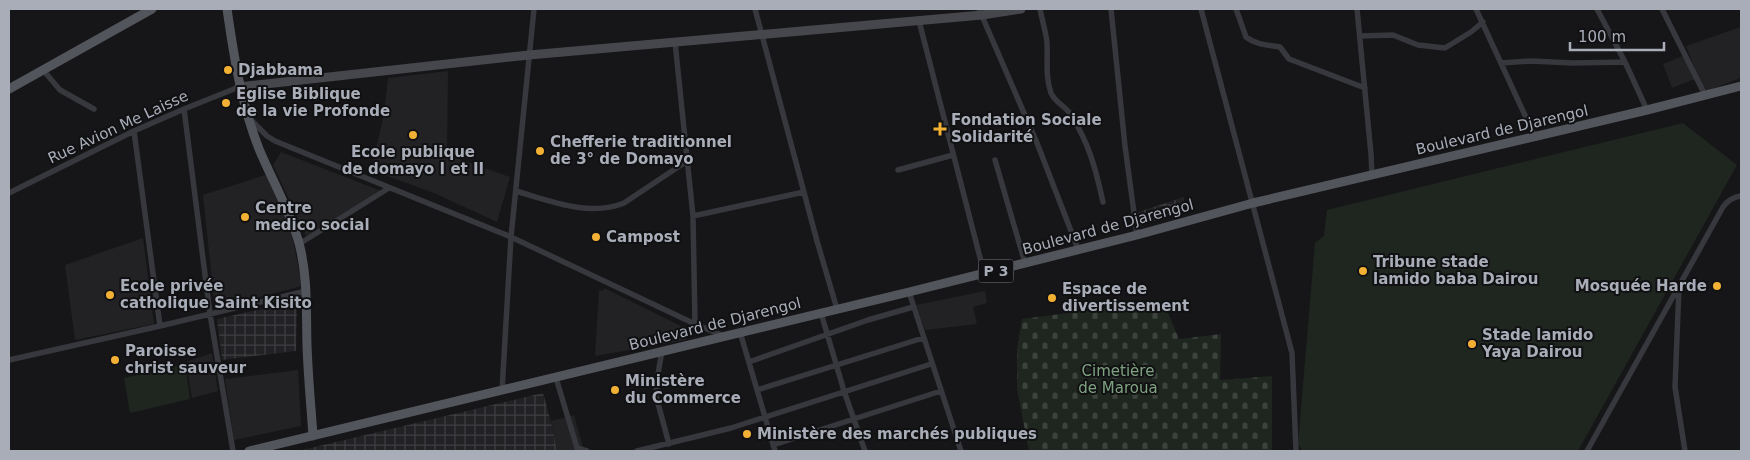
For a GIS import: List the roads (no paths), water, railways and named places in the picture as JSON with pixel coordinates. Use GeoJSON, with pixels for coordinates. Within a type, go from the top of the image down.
{"type":"FeatureCollection","features":[{"type":"Feature","properties":{"kind":"main road"},"geometry":{"type":"LineString","coordinates":[[9,89],[152,9]]}},
{"type":"Feature","properties":{"kind":"main road"},"geometry":{"type":"LineString","coordinates":[[227,9],[239,87],[247,116],[299,244],[306,291],[307,368],[313,436]]}},
{"type":"Feature","properties":{"kind":"main road"},"geometry":{"type":"LineString","coordinates":[[239,87],[529,55],[919,21],[980,12],[1021,9]]}},
{"type":"Feature","properties":{"kind":"main road","name":"Boulevard de Djarengol"},"geometry":{"type":"LineString","coordinates":[[249,451],[984,274],[1253,203],[1535,137],[1741,86]]}},
{"type":"Feature","properties":{"kind":"street"},"geometry":{"type":"LineString","coordinates":[[502,391],[511,237],[534,9]]}},
{"type":"Feature","properties":{"kind":"street"},"geometry":{"type":"LineString","coordinates":[[755,9],[837,309]]}},
{"type":"Feature","properties":{"kind":"street"},"geometry":{"type":"LineString","coordinates":[[1040,9],[1047,44],[1046,76],[1051,92],[1054,100],[1071,115],[1086,143],[1096,166],[1104,202]]}},
{"type":"Feature","properties":{"kind":"street"},"geometry":{"type":"LineString","coordinates":[[1111,9],[1125,146],[1137,235]]}},
{"type":"Feature","properties":{"kind":"street"},"geometry":{"type":"LineString","coordinates":[[1201,9],[1292,353],[1296,451]]}},
{"type":"Feature","properties":{"kind":"street"},"geometry":{"type":"LineString","coordinates":[[1236,9],[1246,37],[1249,39],[1259,44],[1280,47],[1289,59],[1365,88]]}},
{"type":"Feature","properties":{"kind":"street"},"geometry":{"type":"LineString","coordinates":[[1357,9],[1372,175]]}},
{"type":"Feature","properties":{"kind":"street"},"geometry":{"type":"LineString","coordinates":[[1476,9],[1535,137]]}},
{"type":"Feature","properties":{"kind":"street"},"geometry":{"type":"LineString","coordinates":[[1597,9],[1625,62],[1647,110]]}},
{"type":"Feature","properties":{"kind":"street"},"geometry":{"type":"LineString","coordinates":[[1662,9],[1705,95]]}},
{"type":"Feature","properties":{"kind":"street"},"geometry":{"type":"LineString","coordinates":[[980,12],[1037,143],[1078,249]]}},
{"type":"Feature","properties":{"kind":"street"},"geometry":{"type":"LineString","coordinates":[[919,21],[953,155],[970,213],[984,274]]}},
{"type":"Feature","properties":{"kind":"street"},"geometry":{"type":"LineString","coordinates":[[1360,36],[1393,35],[1418,45],[1446,48],[1471,32],[1482,22]]}},
{"type":"Feature","properties":{"kind":"street"},"geometry":{"type":"LineString","coordinates":[[675,42],[693,216],[695,324]]}},
{"type":"Feature","properties":{"kind":"street"},"geometry":{"type":"LineString","coordinates":[[1501,63],[1531,61],[1573,64],[1625,62]]}},
{"type":"Feature","properties":{"kind":"street"},"geometry":{"type":"LineString","coordinates":[[43,70],[60,90],[94,109]]}},
{"type":"Feature","properties":{"kind":"street","name":"Rue Avion Me Laisse"},"geometry":{"type":"LineString","coordinates":[[9,193],[134,131],[239,87]]}},
{"type":"Feature","properties":{"kind":"street"},"geometry":{"type":"LineString","coordinates":[[184,109],[210,314],[233,451]]}},
{"type":"Feature","properties":{"kind":"street"},"geometry":{"type":"LineString","coordinates":[[247,116],[266,136],[275,141],[511,237],[724,336]]}},
{"type":"Feature","properties":{"kind":"street"},"geometry":{"type":"LineString","coordinates":[[134,131],[160,326]]}},
{"type":"Feature","properties":{"kind":"street"},"geometry":{"type":"LineString","coordinates":[[898,170],[953,155]]}},
{"type":"Feature","properties":{"kind":"street"},"geometry":{"type":"LineString","coordinates":[[995,160],[1025,263]]}},
{"type":"Feature","properties":{"kind":"street"},"geometry":{"type":"LineString","coordinates":[[516,192],[582,208],[615,207],[687,161]]}},
{"type":"Feature","properties":{"kind":"street"},"geometry":{"type":"LineString","coordinates":[[299,244],[389,188]]}},
{"type":"Feature","properties":{"kind":"street"},"geometry":{"type":"LineString","coordinates":[[693,216],[804,192]]}},
{"type":"Feature","properties":{"kind":"street"},"geometry":{"type":"LineString","coordinates":[[1587,451],[1723,206],[1728,200],[1741,196]]}},
{"type":"Feature","properties":{"kind":"street"},"geometry":{"type":"LineString","coordinates":[[1679,285],[1675,387],[1685,451]]}},
{"type":"Feature","properties":{"kind":"street"},"geometry":{"type":"LineString","coordinates":[[9,360],[306,291]]}},
{"type":"Feature","properties":{"kind":"street"},"geometry":{"type":"LineString","coordinates":[[909,292],[961,451]]}},
{"type":"Feature","properties":{"kind":"street"},"geometry":{"type":"LineString","coordinates":[[749,362],[868,320],[913,307]]}},
{"type":"Feature","properties":{"kind":"street"},"geometry":{"type":"LineString","coordinates":[[822,313],[844,391],[865,451]]}},
{"type":"Feature","properties":{"kind":"street"},"geometry":{"type":"LineString","coordinates":[[740,332],[774,448],[853,418],[941,391]]}},
{"type":"Feature","properties":{"kind":"street"},"geometry":{"type":"LineString","coordinates":[[757,390],[923,338]]}},
{"type":"Feature","properties":{"kind":"street"},"geometry":{"type":"LineString","coordinates":[[662,351],[656,396],[669,444]]}},
{"type":"Feature","properties":{"kind":"street"},"geometry":{"type":"LineString","coordinates":[[637,451],[707,435],[931,364]]}},
{"type":"Feature","properties":{"kind":"street"},"geometry":{"type":"LineString","coordinates":[[556,378],[577,450],[587,451]]}},
{"type":"Feature","properties":{"kind":"place","name":"Djabbama"},"geometry":{"type":"Point","coordinates":[228,70]}},
{"type":"Feature","properties":{"kind":"place","name":"Eglise Biblique de la vie Profonde"},"geometry":{"type":"Point","coordinates":[226,103]}},
{"type":"Feature","properties":{"kind":"place","name":"Fondation Sociale Solidarité"},"geometry":{"type":"Point","coordinates":[940,129]}},
{"type":"Feature","properties":{"kind":"place","name":"Ecole publique de domayo I et II"},"geometry":{"type":"Point","coordinates":[413,135]}},
{"type":"Feature","properties":{"kind":"place","name":"Chefferie traditionnel de 3° de Domayo"},"geometry":{"type":"Point","coordinates":[540,151]}},
{"type":"Feature","properties":{"kind":"place","name":"Centre medico social"},"geometry":{"type":"Point","coordinates":[245,217]}},
{"type":"Feature","properties":{"kind":"place","name":"Campost"},"geometry":{"type":"Point","coordinates":[596,237]}},
{"type":"Feature","properties":{"kind":"place","name":"Tribune stade lamido baba Dairou"},"geometry":{"type":"Point","coordinates":[1363,271]}},
{"type":"Feature","properties":{"kind":"place","name":"Mosquée Harde"},"geometry":{"type":"Point","coordinates":[1717,286]}},
{"type":"Feature","properties":{"kind":"place","name":"Ecole privée catholique Saint Kisito"},"geometry":{"type":"Point","coordinates":[110,295]}},
{"type":"Feature","properties":{"kind":"place","name":"Espace de divertissement"},"geometry":{"type":"Point","coordinates":[1052,298]}},
{"type":"Feature","properties":{"kind":"place","name":"Stade lamido Yaya Dairou"},"geometry":{"type":"Point","coordinates":[1472,344]}},
{"type":"Feature","properties":{"kind":"place","name":"Paroisse christ sauveur"},"geometry":{"type":"Point","coordinates":[115,360]}},
{"type":"Feature","properties":{"kind":"place","name":"Ministère du Commerce"},"geometry":{"type":"Point","coordinates":[615,390]}},
{"type":"Feature","properties":{"kind":"place","name":"Ministère des marchés publiques"},"geometry":{"type":"Point","coordinates":[747,434]}},
{"type":"Feature","properties":{"kind":"park label","name":"Cimetière de Maroua"},"geometry":{"type":"Point","coordinates":[1118,380]}}]}
